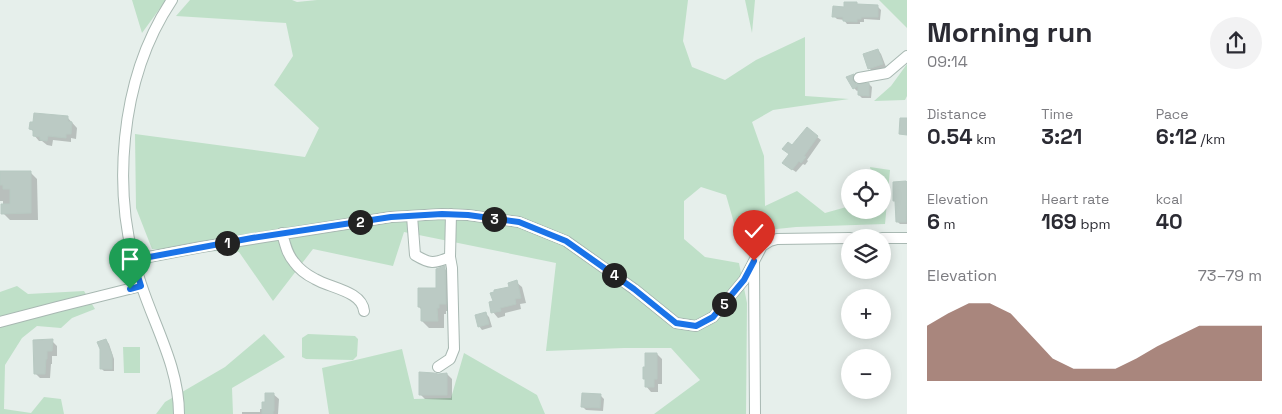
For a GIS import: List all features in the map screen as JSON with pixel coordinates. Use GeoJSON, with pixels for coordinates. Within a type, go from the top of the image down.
{"type":"FeatureCollection","features":[{"type":"Feature","properties":{"kind":"street"},"geometry":{"type":"LineString","coordinates":[[172,0],[146,50],[137,74],[127,128],[124,156],[124,188],[128,239],[133,260],[173,372],[179,414]]}},
{"type":"Feature","properties":{"kind":"street"},"geometry":{"type":"LineString","coordinates":[[859,78],[887,73],[907,56]]}},
{"type":"Feature","properties":{"kind":"street"},"geometry":{"type":"LineString","coordinates":[[438,367],[450,360],[454,348],[452,268],[450,257],[451,214]]}},
{"type":"Feature","properties":{"kind":"street"},"geometry":{"type":"LineString","coordinates":[[133,260],[200,247],[391,217],[468,215],[519,222],[566,241],[634,289],[676,323],[696,326],[713,317],[744,280],[762,246],[770,240],[777,238],[841,238]]}},
{"type":"Feature","properties":{"kind":"street"},"geometry":{"type":"LineString","coordinates":[[412,216],[415,255],[425,261],[438,262],[450,257]]}},
{"type":"Feature","properties":{"kind":"street"},"geometry":{"type":"LineString","coordinates":[[282,234],[288,253],[294,263],[316,280],[353,296],[361,302],[364,312]]}},
{"type":"Feature","properties":{"kind":"street"},"geometry":{"type":"LineString","coordinates":[[891,238],[907,238]]}},
{"type":"Feature","properties":{"kind":"street"},"geometry":{"type":"LineString","coordinates":[[754,261],[755,414]]}},
{"type":"Feature","properties":{"kind":"street"},"geometry":{"type":"LineString","coordinates":[[0,322],[141,286]]}},
{"type":"Feature","properties":{"kind":"green space"},"geometry":{"type":"Polygon","coordinates":[[[132,0],[166,0],[142,33],[132,0]]]}},
{"type":"Feature","properties":{"kind":"green space"},"geometry":{"type":"Polygon","coordinates":[[[190,0],[292,0],[297,2],[317,0],[688,0],[683,41],[692,67],[725,80],[756,60],[805,37],[805,96],[849,99],[773,110],[752,122],[764,156],[765,206],[797,191],[825,213],[841,209],[841,219],[885,219],[885,224],[796,227],[767,230],[750,248],[734,223],[726,195],[701,187],[684,201],[684,239],[705,257],[739,263],[747,303],[746,414],[654,414],[700,380],[671,348],[546,351],[556,263],[404,232],[393,266],[313,249],[273,301],[239,252],[152,249],[136,208],[135,134],[305,157],[319,128],[274,85],[293,56],[286,23],[176,16],[190,0]]]}},
{"type":"Feature","properties":{"kind":"green space"},"geometry":{"type":"Polygon","coordinates":[[[745,0],[755,0],[752,33],[745,0]]]}},
{"type":"Feature","properties":{"kind":"green space"},"geometry":{"type":"Polygon","coordinates":[[[879,0],[907,0],[907,28],[879,0]]]}},
{"type":"Feature","properties":{"kind":"green space"},"geometry":{"type":"Polygon","coordinates":[[[907,64],[907,96],[905,100],[874,101],[891,86],[907,64]]]}},
{"type":"Feature","properties":{"kind":"green space"},"geometry":{"type":"Polygon","coordinates":[[[17,286],[28,294],[84,291],[95,309],[72,318],[61,328],[37,326],[22,338],[5,365],[4,409],[31,413],[44,397],[61,399],[64,414],[0,414],[0,292],[17,286]]]}},
{"type":"Feature","properties":{"kind":"green space"},"geometry":{"type":"Polygon","coordinates":[[[264,334],[285,357],[232,388],[233,414],[156,414],[165,402],[225,367],[264,334]]]}},
{"type":"Feature","properties":{"kind":"green space"},"geometry":{"type":"Polygon","coordinates":[[[308,334],[355,336],[358,339],[357,356],[353,360],[306,359],[302,357],[302,338],[308,334]]]}},
{"type":"Feature","properties":{"kind":"green space"},"geometry":{"type":"Polygon","coordinates":[[[123,347],[140,347],[140,373],[124,373],[123,347]]]}},
{"type":"Feature","properties":{"kind":"green space"},"geometry":{"type":"Polygon","coordinates":[[[402,349],[414,399],[451,398],[464,353],[537,395],[545,414],[329,414],[322,368],[402,349]]]}},
{"type":"Feature","properties":{"kind":"building"},"geometry":{"type":"Polygon","coordinates":[[[844,2],[878,5],[878,17],[861,17],[861,19],[857,19],[857,22],[843,21],[843,17],[832,17],[833,6],[844,7],[844,2]]]}},
{"type":"Feature","properties":{"kind":"building"},"geometry":{"type":"Polygon","coordinates":[[[878,49],[883,64],[868,69],[863,54],[878,49]]]}},
{"type":"Feature","properties":{"kind":"building"},"geometry":{"type":"Polygon","coordinates":[[[854,74],[852,80],[856,84],[869,83],[869,96],[858,95],[858,86],[853,89],[846,77],[854,74]]]}},
{"type":"Feature","properties":{"kind":"building"},"geometry":{"type":"Polygon","coordinates":[[[34,113],[68,116],[68,121],[72,122],[71,134],[66,134],[66,138],[48,136],[47,141],[40,140],[40,137],[33,136],[33,130],[29,129],[30,122],[33,122],[34,113]]]}},
{"type":"Feature","properties":{"kind":"building"},"geometry":{"type":"Polygon","coordinates":[[[900,118],[907,118],[907,135],[899,134],[900,118]]]}},
{"type":"Feature","properties":{"kind":"building"},"geometry":{"type":"Polygon","coordinates":[[[807,127],[818,136],[804,156],[806,157],[801,163],[799,161],[792,170],[782,163],[789,154],[782,149],[788,142],[792,145],[807,127]]]}},
{"type":"Feature","properties":{"kind":"building"},"geometry":{"type":"Polygon","coordinates":[[[0,171],[31,171],[31,213],[1,214],[1,204],[10,204],[10,189],[3,189],[3,185],[0,185],[0,171]]]}},
{"type":"Feature","properties":{"kind":"building"},"geometry":{"type":"Polygon","coordinates":[[[906,181],[906,222],[896,222],[893,182],[906,181]]]}},
{"type":"Feature","properties":{"kind":"building"},"geometry":{"type":"Polygon","coordinates":[[[445,266],[446,304],[439,304],[439,308],[437,308],[438,321],[421,321],[421,307],[418,307],[418,288],[436,288],[436,269],[445,266]]]}},
{"type":"Feature","properties":{"kind":"building"},"geometry":{"type":"Polygon","coordinates":[[[517,280],[521,298],[515,299],[516,304],[500,308],[501,311],[491,313],[489,302],[493,301],[490,293],[494,292],[494,290],[509,287],[508,283],[517,280]]]}},
{"type":"Feature","properties":{"kind":"building"},"geometry":{"type":"Polygon","coordinates":[[[486,312],[489,324],[478,327],[475,315],[486,312]]]}},
{"type":"Feature","properties":{"kind":"building"},"geometry":{"type":"Polygon","coordinates":[[[53,339],[52,351],[47,351],[45,374],[34,374],[33,340],[53,339]]]}},
{"type":"Feature","properties":{"kind":"building"},"geometry":{"type":"Polygon","coordinates":[[[106,339],[112,355],[112,369],[100,369],[100,349],[97,342],[106,339]]]}},
{"type":"Feature","properties":{"kind":"building"},"geometry":{"type":"Polygon","coordinates":[[[645,353],[657,353],[657,379],[654,379],[654,387],[645,387],[643,367],[645,367],[645,353]]]}},
{"type":"Feature","properties":{"kind":"building"},"geometry":{"type":"Polygon","coordinates":[[[419,372],[447,373],[447,395],[419,395],[419,372]]]}},
{"type":"Feature","properties":{"kind":"building"},"geometry":{"type":"Polygon","coordinates":[[[265,393],[274,393],[273,414],[262,414],[262,402],[265,402],[265,393]]]}},
{"type":"Feature","properties":{"kind":"building"},"geometry":{"type":"Polygon","coordinates":[[[582,393],[601,394],[600,408],[581,407],[582,393]]]}},
{"type":"Feature","properties":{"kind":"route"},"geometry":{"type":"LineString","coordinates":[[130,289],[141,286],[133,260],[252,238],[391,217],[442,214],[468,215],[519,222],[566,241],[634,289],[676,323],[696,326],[713,317],[744,280],[754,261]]}}]}
